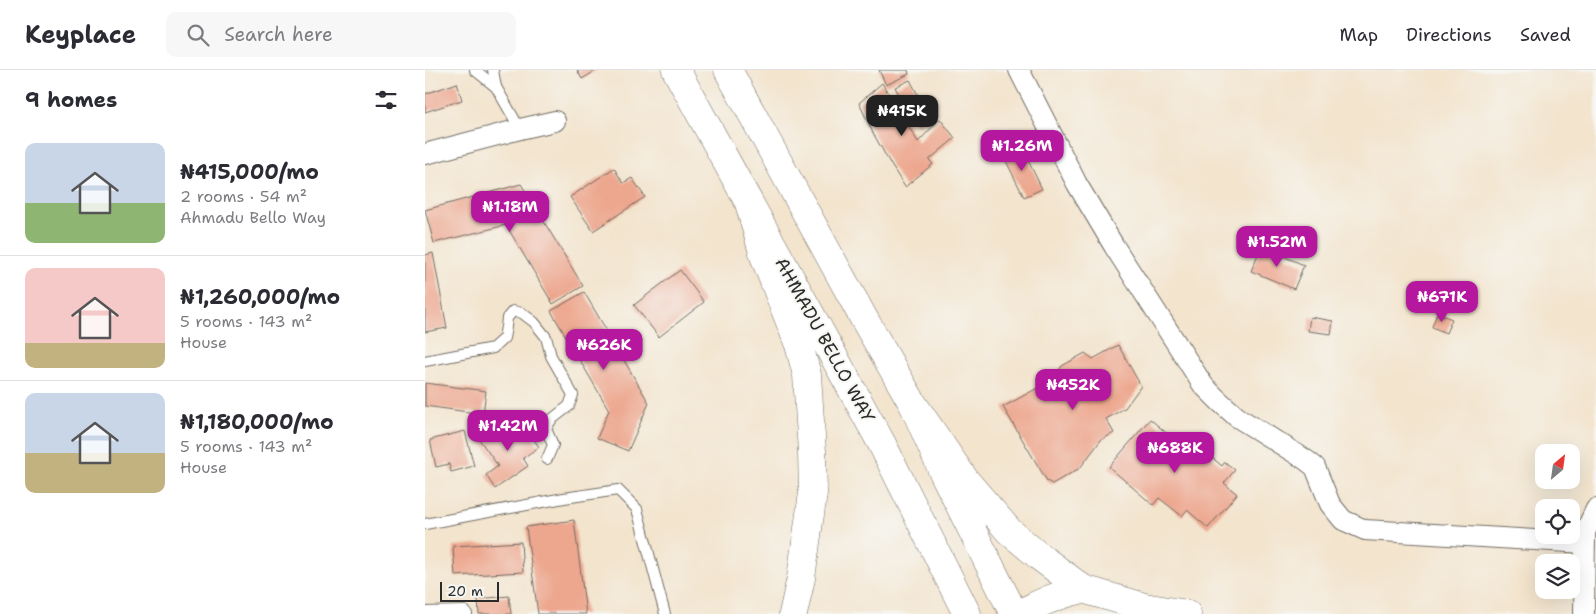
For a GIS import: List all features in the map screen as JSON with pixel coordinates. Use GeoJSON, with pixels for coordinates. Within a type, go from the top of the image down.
{"type":"FeatureCollection","features":[{"type":"Feature","properties":{"kind":"main road","name":"AHMADU BELLO WAY"},"geometry":{"type":"LineString","coordinates":[[676,70],[882,444],[967,614]]}},
{"type":"Feature","properties":{"kind":"main road"},"geometry":{"type":"LineString","coordinates":[[728,70],[863,317],[913,404],[965,480],[1009,531],[1083,590],[1144,607],[1187,614]]}},
{"type":"Feature","properties":{"kind":"main road"},"geometry":{"type":"LineString","coordinates":[[749,203],[764,256],[799,345],[807,375],[813,492],[801,578],[793,614]]}},
{"type":"Feature","properties":{"kind":"main road"},"geometry":{"type":"LineString","coordinates":[[913,404],[943,472],[1014,614]]}},
{"type":"Feature","properties":{"kind":"main road"},"geometry":{"type":"LineString","coordinates":[[1020,614],[1045,600],[1083,590]]}},
{"type":"Feature","properties":{"kind":"street"},"geometry":{"type":"LineString","coordinates":[[1019,70],[1086,200],[1203,385],[1237,417],[1315,467],[1330,504],[1343,520],[1365,530],[1589,548]]}},
{"type":"Feature","properties":{"kind":"street"},"geometry":{"type":"LineString","coordinates":[[425,154],[555,121]]}},
{"type":"Feature","properties":{"kind":"street"},"geometry":{"type":"LineString","coordinates":[[1584,614],[1589,548],[1585,532],[1596,509]]}},
{"type":"Feature","properties":{"kind":"lane"},"geometry":{"type":"LineString","coordinates":[[475,70],[496,87]]}},
{"type":"Feature","properties":{"kind":"lane"},"geometry":{"type":"LineString","coordinates":[[493,70],[496,87],[520,129]]}},
{"type":"Feature","properties":{"kind":"lane"},"geometry":{"type":"LineString","coordinates":[[425,361],[493,348],[503,338],[507,327],[507,318],[513,311],[522,313],[534,322],[546,337],[551,356],[573,396],[569,406],[551,420],[546,429],[553,445],[547,459]]}},
{"type":"Feature","properties":{"kind":"lane"},"geometry":{"type":"LineString","coordinates":[[425,524],[618,490],[637,509],[665,614]]}},
{"type":"Feature","properties":{"kind":"lane"},"geometry":{"type":"LineString","coordinates":[[425,612],[465,611],[467,614]]}},
{"type":"Feature","properties":{"kind":"building"},"geometry":{"type":"Polygon","coordinates":[[[577,70],[597,70],[582,79],[577,70]]]}},
{"type":"Feature","properties":{"kind":"building"},"geometry":{"type":"Polygon","coordinates":[[[879,70],[908,70],[909,74],[886,85],[879,70]]]}},
{"type":"Feature","properties":{"kind":"building"},"geometry":{"type":"Polygon","coordinates":[[[910,80],[918,95],[903,103],[895,87],[910,80]]]}},
{"type":"Feature","properties":{"kind":"building"},"geometry":{"type":"Polygon","coordinates":[[[457,83],[462,100],[425,112],[425,94],[457,83]]]}},
{"type":"Feature","properties":{"kind":"building"},"geometry":{"type":"Polygon","coordinates":[[[882,83],[918,142],[940,119],[955,138],[929,160],[933,164],[905,187],[873,133],[859,103],[882,83]]]}},
{"type":"Feature","properties":{"kind":"building"},"geometry":{"type":"Polygon","coordinates":[[[923,100],[933,115],[917,125],[907,110],[923,100]]]}},
{"type":"Feature","properties":{"kind":"building"},"geometry":{"type":"Polygon","coordinates":[[[1021,146],[1042,189],[1024,197],[1003,155],[1021,146]]]}},
{"type":"Feature","properties":{"kind":"building"},"geometry":{"type":"Polygon","coordinates":[[[614,168],[623,183],[632,178],[645,197],[593,231],[570,197],[614,168]]]}},
{"type":"Feature","properties":{"kind":"building"},"geometry":{"type":"Polygon","coordinates":[[[521,184],[583,286],[553,304],[506,225],[434,243],[425,210],[521,184]]]}},
{"type":"Feature","properties":{"kind":"building"},"geometry":{"type":"Polygon","coordinates":[[[1261,247],[1304,265],[1294,289],[1251,271],[1261,247]]]}},
{"type":"Feature","properties":{"kind":"building"},"geometry":{"type":"Polygon","coordinates":[[[433,253],[447,328],[425,332],[425,255],[433,253]]]}},
{"type":"Feature","properties":{"kind":"building"},"geometry":{"type":"Polygon","coordinates":[[[680,270],[704,302],[659,337],[634,305],[680,270]]]}},
{"type":"Feature","properties":{"kind":"building"},"geometry":{"type":"Polygon","coordinates":[[[584,292],[649,403],[628,451],[597,438],[609,410],[551,311],[584,292]]]}},
{"type":"Feature","properties":{"kind":"building"},"geometry":{"type":"Polygon","coordinates":[[[1437,313],[1452,319],[1446,333],[1432,327],[1437,313]]]}},
{"type":"Feature","properties":{"kind":"building"},"geometry":{"type":"Polygon","coordinates":[[[1310,317],[1333,321],[1331,334],[1308,331],[1310,317]]]}},
{"type":"Feature","properties":{"kind":"building"},"geometry":{"type":"Polygon","coordinates":[[[1118,345],[1141,386],[1125,408],[1106,419],[1114,433],[1101,440],[1080,468],[1052,484],[1047,481],[1003,407],[1052,380],[1062,366],[1085,353],[1093,359],[1118,345]]]}},
{"type":"Feature","properties":{"kind":"building"},"geometry":{"type":"Polygon","coordinates":[[[425,383],[486,391],[483,414],[425,406],[425,383]]]}},
{"type":"Feature","properties":{"kind":"building"},"geometry":{"type":"Polygon","coordinates":[[[1150,419],[1177,442],[1184,434],[1222,466],[1225,462],[1235,470],[1224,483],[1237,494],[1208,528],[1187,510],[1182,516],[1159,498],[1153,505],[1109,467],[1150,419]]]}},
{"type":"Feature","properties":{"kind":"building"},"geometry":{"type":"Polygon","coordinates":[[[505,422],[513,433],[524,425],[539,447],[523,458],[528,466],[495,489],[486,475],[498,466],[479,439],[505,422]]]}},
{"type":"Feature","properties":{"kind":"building"},"geometry":{"type":"Polygon","coordinates":[[[465,431],[474,466],[451,472],[449,464],[436,467],[430,440],[465,431]]]}},
{"type":"Feature","properties":{"kind":"building"},"geometry":{"type":"Polygon","coordinates":[[[574,520],[586,614],[538,614],[526,527],[574,520]]]}},
{"type":"Feature","properties":{"kind":"building"},"geometry":{"type":"Polygon","coordinates":[[[521,542],[523,572],[455,576],[453,546],[521,542]]]}},
{"type":"Feature","properties":{"kind":"building"},"geometry":{"type":"Polygon","coordinates":[[[509,596],[511,614],[479,614],[478,599],[509,596]]]}}]}
